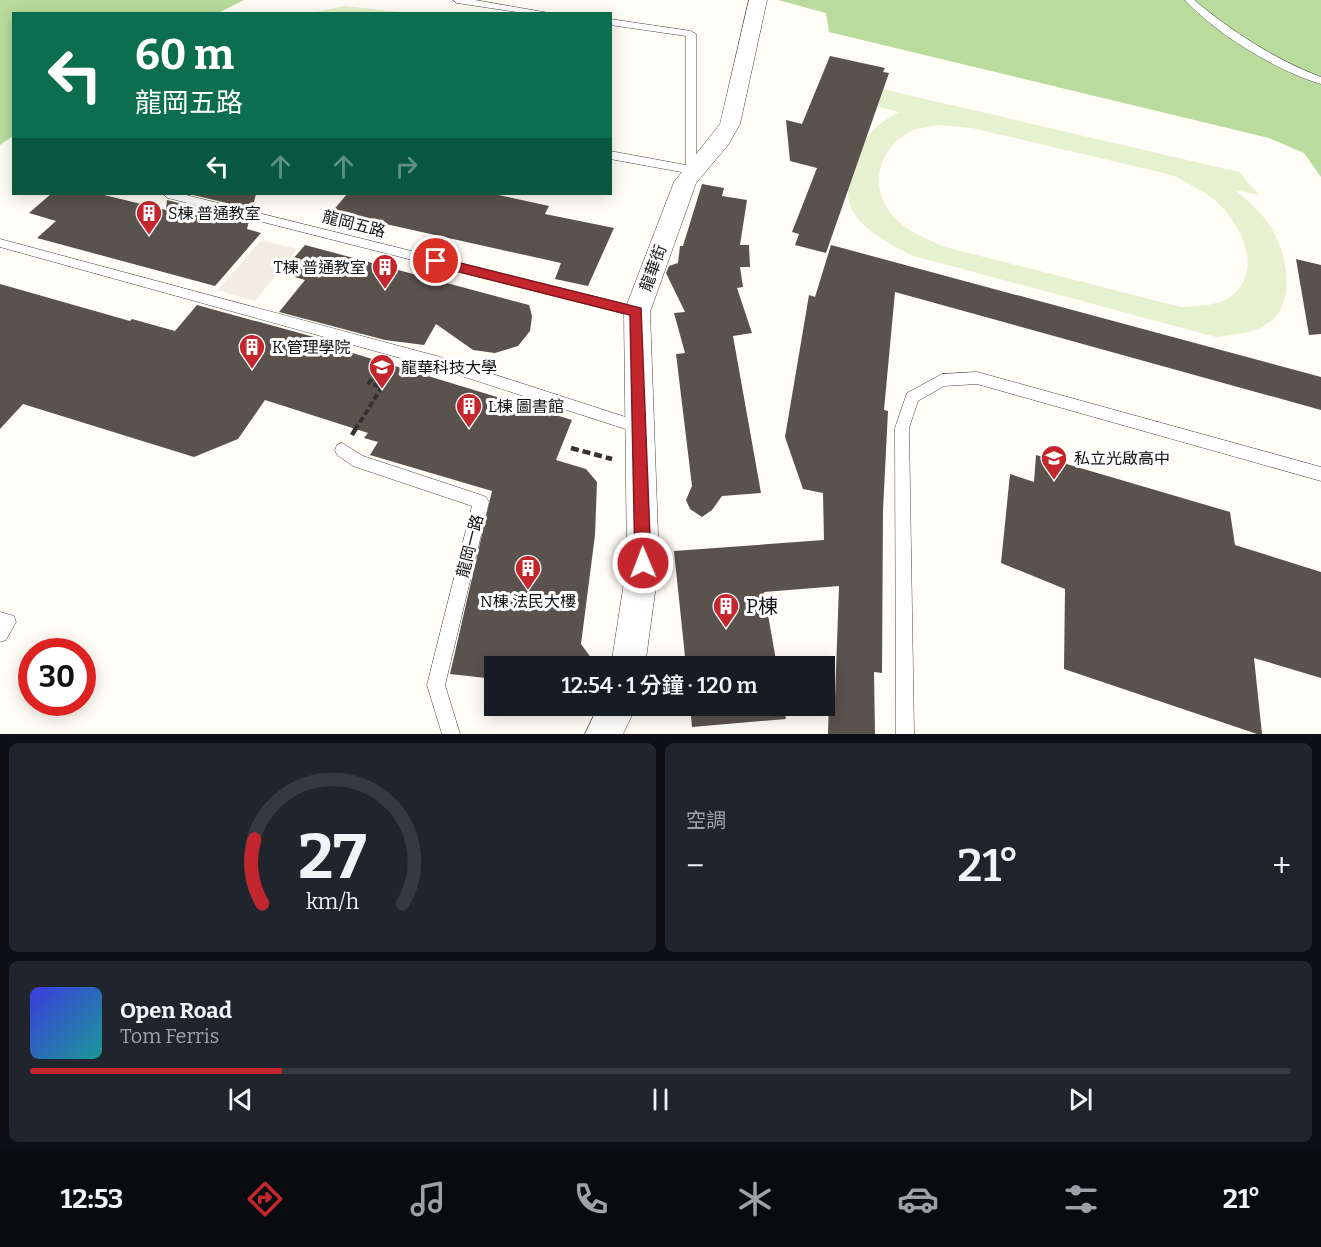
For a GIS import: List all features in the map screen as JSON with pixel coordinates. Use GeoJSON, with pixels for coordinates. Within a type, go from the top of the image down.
{"type":"FeatureCollection","features":[{"type":"Feature","properties":{"kind":"street","name":"龍華街"},"geometry":{"type":"LineString","coordinates":[[629,656],[643,563],[637,312],[692,170],[722,140],[730,124],[758,0]]}},
{"type":"Feature","properties":{"kind":"street"},"geometry":{"type":"LineString","coordinates":[[603,734],[614,716]]}},
{"type":"Feature","properties":{"kind":"lane"},"geometry":{"type":"LineString","coordinates":[[457,0],[538,12]]}},
{"type":"Feature","properties":{"kind":"lane"},"geometry":{"type":"LineString","coordinates":[[1189,0],[1221,28],[1247,45],[1275,61],[1321,81]]}},
{"type":"Feature","properties":{"kind":"lane"},"geometry":{"type":"LineString","coordinates":[[612,22],[691,34],[692,170],[612,155]]}},
{"type":"Feature","properties":{"kind":"lane","name":"龍岡五路"},"geometry":{"type":"LineString","coordinates":[[172,195],[637,312]]}},
{"type":"Feature","properties":{"kind":"lane"},"geometry":{"type":"LineString","coordinates":[[0,243],[390,350],[641,428]]}},
{"type":"Feature","properties":{"kind":"lane"},"geometry":{"type":"LineString","coordinates":[[905,734],[902,428],[912,397],[942,380],[977,378],[1321,474]]}},
{"type":"Feature","properties":{"kind":"lane","name":"龍岡一路"},"geometry":{"type":"LineString","coordinates":[[342,450],[358,460],[481,502],[436,685],[451,734]]}},
{"type":"Feature","properties":{"kind":"lane"},"geometry":{"type":"LineString","coordinates":[[0,620],[8,622],[0,634]]}},
{"type":"Feature","properties":{"kind":"path"},"geometry":{"type":"LineString","coordinates":[[342,450],[382,387],[369,383],[390,350]]}},
{"type":"Feature","properties":{"kind":"path"},"geometry":{"type":"LineString","coordinates":[[571,448],[642,467]]}},
{"type":"Feature","properties":{"kind":"green space"},"geometry":{"type":"Polygon","coordinates":[[[0,0],[244,0],[220,12],[12,12],[12,137],[0,145],[0,0]]]}},
{"type":"Feature","properties":{"kind":"green space"},"geometry":{"type":"Polygon","coordinates":[[[778,0],[1321,0],[1321,177],[1304,153],[1269,138],[829,32],[826,13],[778,0]]]}},
{"type":"Feature","properties":{"kind":"green space"},"geometry":{"type":"Polygon","coordinates":[[[344,6],[401,12],[315,12],[344,6]]]}},
{"type":"Feature","properties":{"kind":"green space"},"geometry":{"type":"Polygon","coordinates":[[[882,89],[1239,172],[1259,195],[1235,190],[1265,219],[1278,241],[1285,265],[1286,291],[1283,303],[1270,322],[1258,329],[1216,337],[914,256],[871,231],[854,213],[849,202],[849,184],[863,146],[876,127],[899,112],[875,106],[882,89]],[[939,125],[916,129],[893,144],[886,155],[879,179],[880,192],[893,216],[910,230],[945,247],[1181,307],[1209,305],[1222,301],[1234,294],[1242,283],[1247,272],[1248,260],[1241,235],[1219,204],[1197,188],[1172,175],[972,128],[939,125]]]}},
{"type":"Feature","properties":{"kind":"shaded area"},"geometry":{"type":"Polygon","coordinates":[[[261,240],[297,249],[255,301],[218,290],[261,240]]]}},
{"type":"Feature","properties":{"kind":"building"},"geometry":{"type":"Polygon","coordinates":[[[830,56],[885,68],[883,72],[889,73],[826,253],[795,245],[799,234],[792,232],[817,168],[790,161],[786,120],[802,124],[830,56]]]}},
{"type":"Feature","properties":{"kind":"building"},"geometry":{"type":"Polygon","coordinates":[[[702,184],[724,188],[722,196],[747,200],[740,245],[749,245],[750,267],[740,267],[743,287],[737,288],[752,333],[733,336],[761,493],[722,496],[712,510],[702,517],[690,509],[686,500],[692,486],[676,354],[685,353],[674,313],[685,312],[666,273],[669,266],[678,263],[680,246],[683,246],[702,184]]]}},
{"type":"Feature","properties":{"kind":"building","name":"S棟 普通教室"},"geometry":{"type":"Polygon","coordinates":[[[50,195],[104,195],[166,210],[167,200],[249,221],[247,229],[261,233],[215,286],[37,238],[56,221],[29,213],[50,195]]]}},
{"type":"Feature","properties":{"kind":"building"},"geometry":{"type":"Polygon","coordinates":[[[193,195],[256,195],[252,209],[193,195]]]}},
{"type":"Feature","properties":{"kind":"building"},"geometry":{"type":"Polygon","coordinates":[[[346,195],[499,195],[549,206],[545,214],[614,228],[588,286],[555,279],[561,263],[332,212],[346,195]]]}},
{"type":"Feature","properties":{"kind":"building","name":"T棟 普通教室"},"geometry":{"type":"Polygon","coordinates":[[[305,245],[529,305],[532,316],[530,331],[518,346],[495,353],[473,350],[436,324],[424,345],[385,340],[279,312],[305,280],[281,273],[305,245]]]}},
{"type":"Feature","properties":{"kind":"building"},"geometry":{"type":"Polygon","coordinates":[[[831,245],[1321,377],[1321,410],[895,292],[884,410],[888,411],[883,510],[882,673],[874,672],[875,734],[828,734],[828,716],[835,716],[839,586],[764,592],[775,656],[685,656],[674,551],[824,540],[823,493],[803,489],[785,437],[809,295],[815,297],[831,245]]]}},
{"type":"Feature","properties":{"kind":"building"},"geometry":{"type":"Polygon","coordinates":[[[1296,259],[1321,265],[1321,334],[1309,335],[1296,259]]]}},
{"type":"Feature","properties":{"kind":"building"},"geometry":{"type":"Polygon","coordinates":[[[0,284],[130,321],[132,319],[175,331],[197,305],[347,346],[346,351],[572,420],[556,460],[586,469],[597,482],[595,535],[581,644],[590,656],[484,656],[484,678],[450,674],[492,491],[370,455],[378,442],[364,438],[368,433],[265,400],[238,439],[194,457],[23,404],[0,429],[0,284]]]}},
{"type":"Feature","properties":{"kind":"building"},"geometry":{"type":"Polygon","coordinates":[[[1036,455],[1230,512],[1235,545],[1321,572],[1321,678],[1254,658],[1262,734],[1257,734],[1064,669],[1065,589],[1001,563],[1010,474],[1034,482],[1036,455]]]}},
{"type":"Feature","properties":{"kind":"building"},"geometry":{"type":"Polygon","coordinates":[[[691,716],[785,716],[786,719],[692,727],[691,716]]]}},
{"type":"Feature","properties":{"kind":"place","name":"S棟 普通教室"},"geometry":{"type":"Point","coordinates":[149,236]}},
{"type":"Feature","properties":{"kind":"place","name":"T棟 普通教室"},"geometry":{"type":"Point","coordinates":[385,290]}},
{"type":"Feature","properties":{"kind":"place","name":"K 管理學院"},"geometry":{"type":"Point","coordinates":[252,370]}},
{"type":"Feature","properties":{"kind":"place","name":"龍華科技大學"},"geometry":{"type":"Point","coordinates":[382,390]}},
{"type":"Feature","properties":{"kind":"place","name":"L棟 圖書館"},"geometry":{"type":"Point","coordinates":[469,429]}},
{"type":"Feature","properties":{"kind":"place","name":"私立光啟高中"},"geometry":{"type":"Point","coordinates":[1054,481]}},
{"type":"Feature","properties":{"kind":"place","name":"N棟 法民大樓"},"geometry":{"type":"Point","coordinates":[528,591]}},
{"type":"Feature","properties":{"kind":"place","name":"P棟"},"geometry":{"type":"Point","coordinates":[726,629]}},
{"type":"Feature","properties":{"kind":"route"},"geometry":{"type":"LineString","coordinates":[[436,261],[637,312],[643,563]]}}]}
